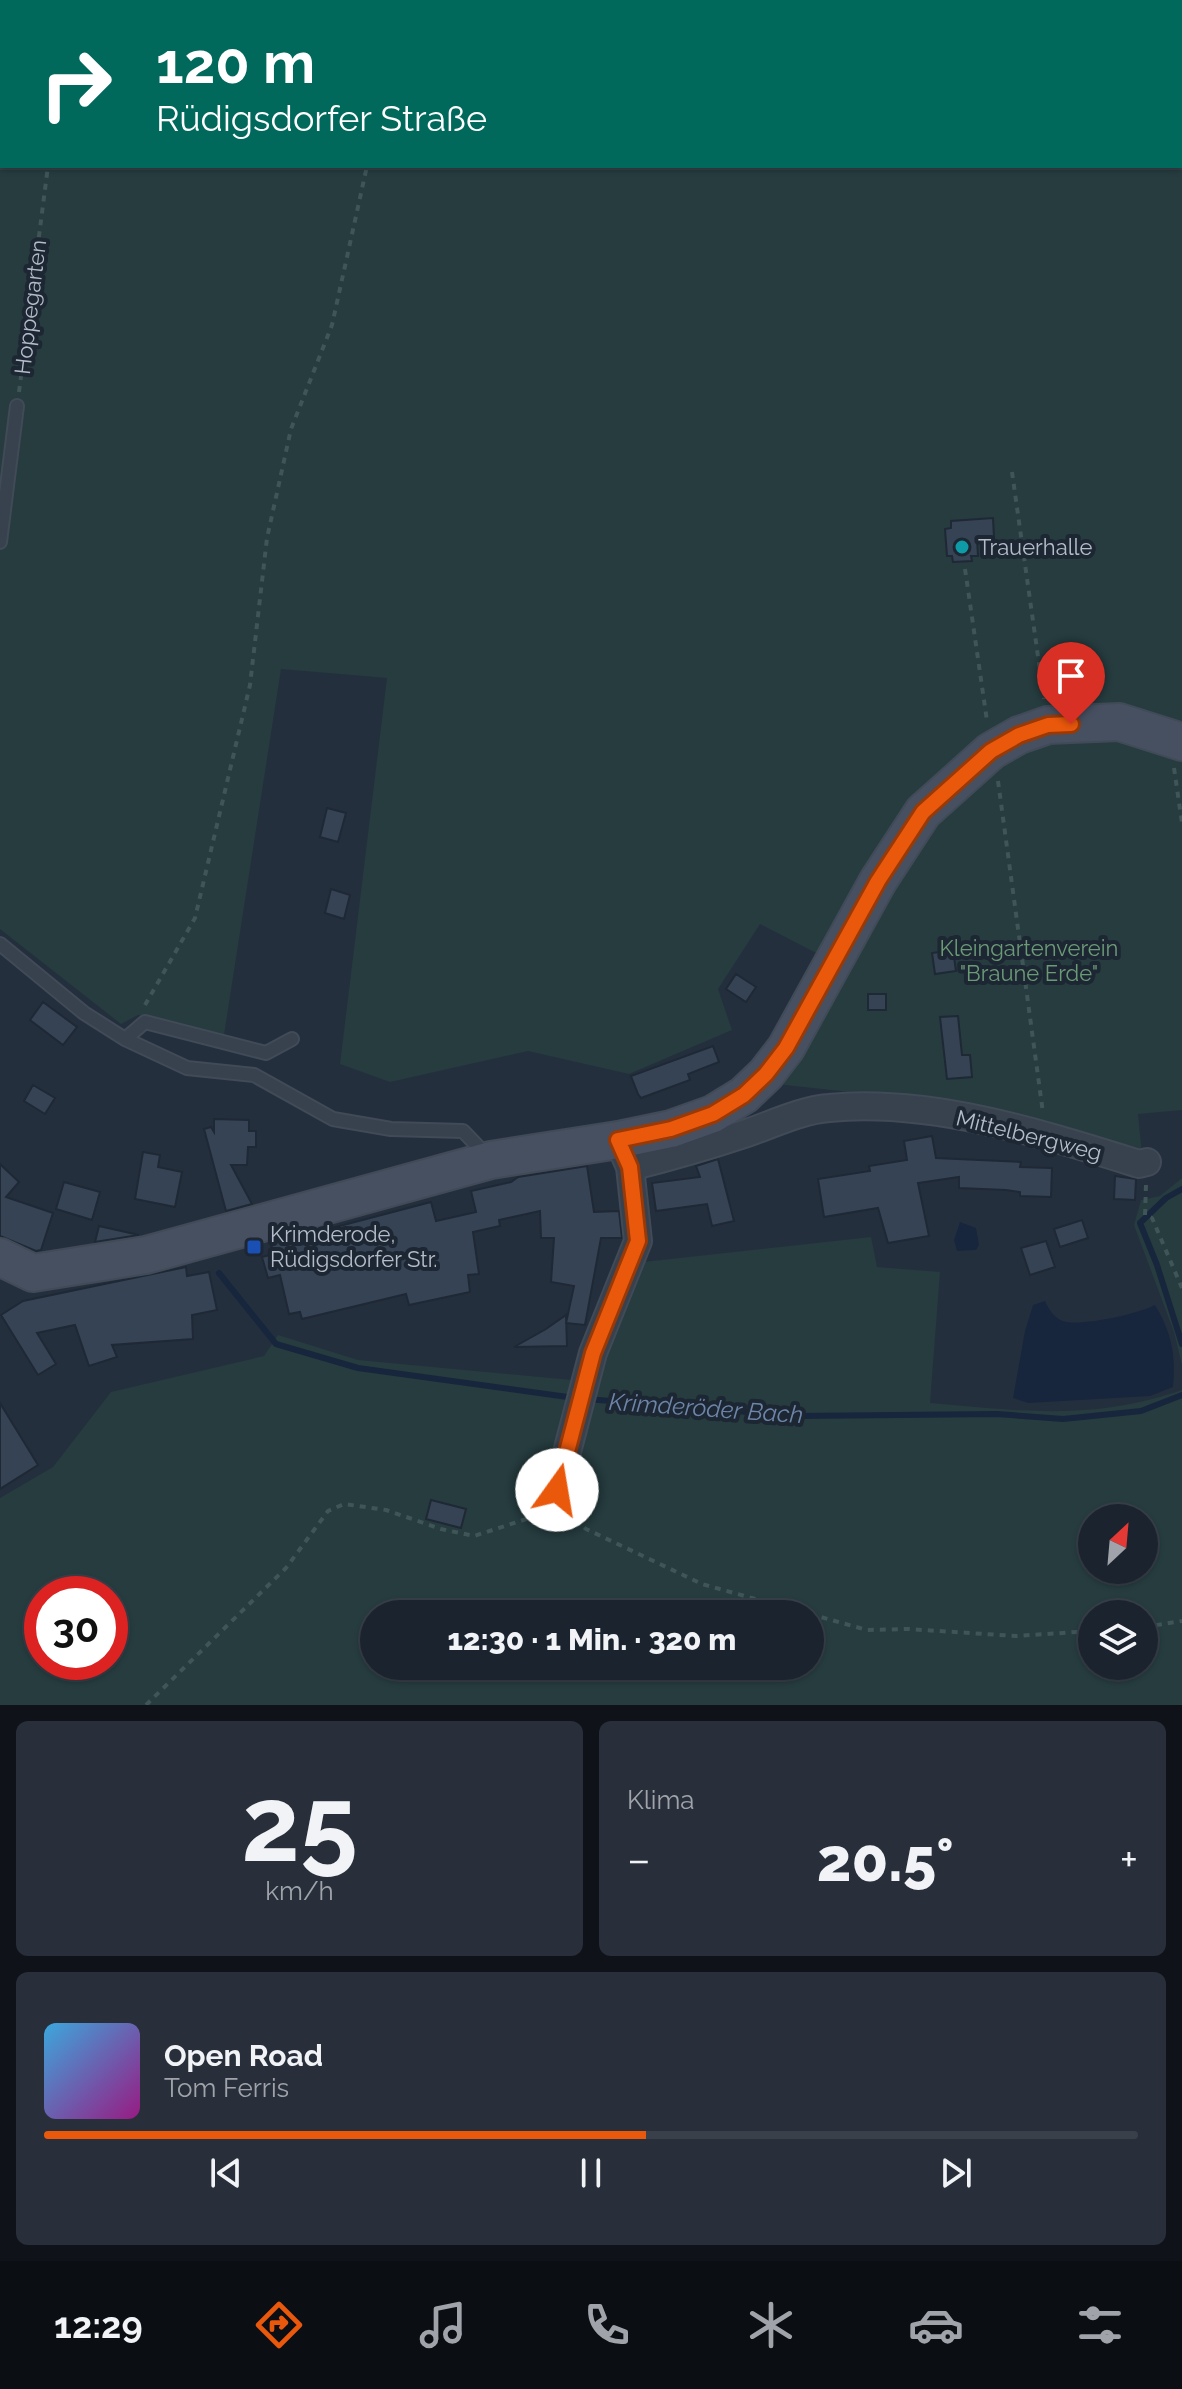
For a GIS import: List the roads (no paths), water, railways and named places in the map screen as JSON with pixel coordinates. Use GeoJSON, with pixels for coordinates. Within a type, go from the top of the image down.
{"type":"FeatureCollection","features":[{"type":"Feature","properties":{"kind":"street"},"geometry":{"type":"LineString","coordinates":[[0,1257],[33,1273],[146,1255],[491,1160],[624,1154],[671,1129],[713,1114],[744,1095],[766,1074],[793,1035],[878,881],[923,812],[991,751],[1019,735],[1048,725],[1119,722],[1174,738]]}},
{"type":"Feature","properties":{"kind":"street","name":"Mittelbergweg"},"geometry":{"type":"LineString","coordinates":[[624,1154],[691,1152],[827,1108],[881,1108],[973,1118],[1046,1135],[1139,1164],[1147,1162]]}},
{"type":"Feature","properties":{"kind":"street"},"geometry":{"type":"LineString","coordinates":[[557,1490],[593,1353],[638,1241],[624,1154]]}},
{"type":"Feature","properties":{"kind":"lane","name":"Hoppegarten"},"geometry":{"type":"LineString","coordinates":[[0,542],[17,406]]}},
{"type":"Feature","properties":{"kind":"lane"},"geometry":{"type":"LineString","coordinates":[[0,944],[84,1013],[125,1039],[187,1068],[254,1075],[333,1119],[391,1129],[463,1131],[491,1160]]}},
{"type":"Feature","properties":{"kind":"lane"},"geometry":{"type":"LineString","coordinates":[[125,1039],[145,1022],[266,1053],[292,1039]]}},
{"type":"Feature","properties":{"kind":"water"},"geometry":{"type":"Polygon","coordinates":[[[960,1222],[976,1228],[979,1245],[976,1250],[957,1251],[954,1240],[960,1222]]]}},
{"type":"Feature","properties":{"kind":"water"},"geometry":{"type":"Polygon","coordinates":[[[1045,1301],[1056,1317],[1076,1322],[1112,1318],[1155,1305],[1172,1345],[1173,1387],[1150,1396],[1028,1403],[1013,1398],[1033,1305],[1045,1301]]]}},
{"type":"Feature","properties":{"kind":"waterway","name":"Krimderöder Bach"},"geometry":{"type":"LineString","coordinates":[[1182,1189],[1166,1198],[1140,1223],[1182,1344]]}},
{"type":"Feature","properties":{"kind":"waterway","name":"Krimderöder Bach"},"geometry":{"type":"LineString","coordinates":[[219,1273],[276,1344],[358,1368],[575,1398]]}},
{"type":"Feature","properties":{"kind":"waterway","name":"Krimderöder Bach"},"geometry":{"type":"LineString","coordinates":[[586,1399],[797,1416],[997,1414],[1063,1419],[1141,1411],[1182,1395]]}},
{"type":"Feature","properties":{"kind":"place","name":"Trauerhalle"},"geometry":{"type":"Point","coordinates":[962,547]}},
{"type":"Feature","properties":{"kind":"place","name":"Krimderode, Rüdigsdorfer Str."},"geometry":{"type":"Point","coordinates":[254,1247]}},
{"type":"Feature","properties":{"kind":"park label","name":"Kleingartenverein \"Braune Erde\""},"geometry":{"type":"Point","coordinates":[1029,960]}}]}
